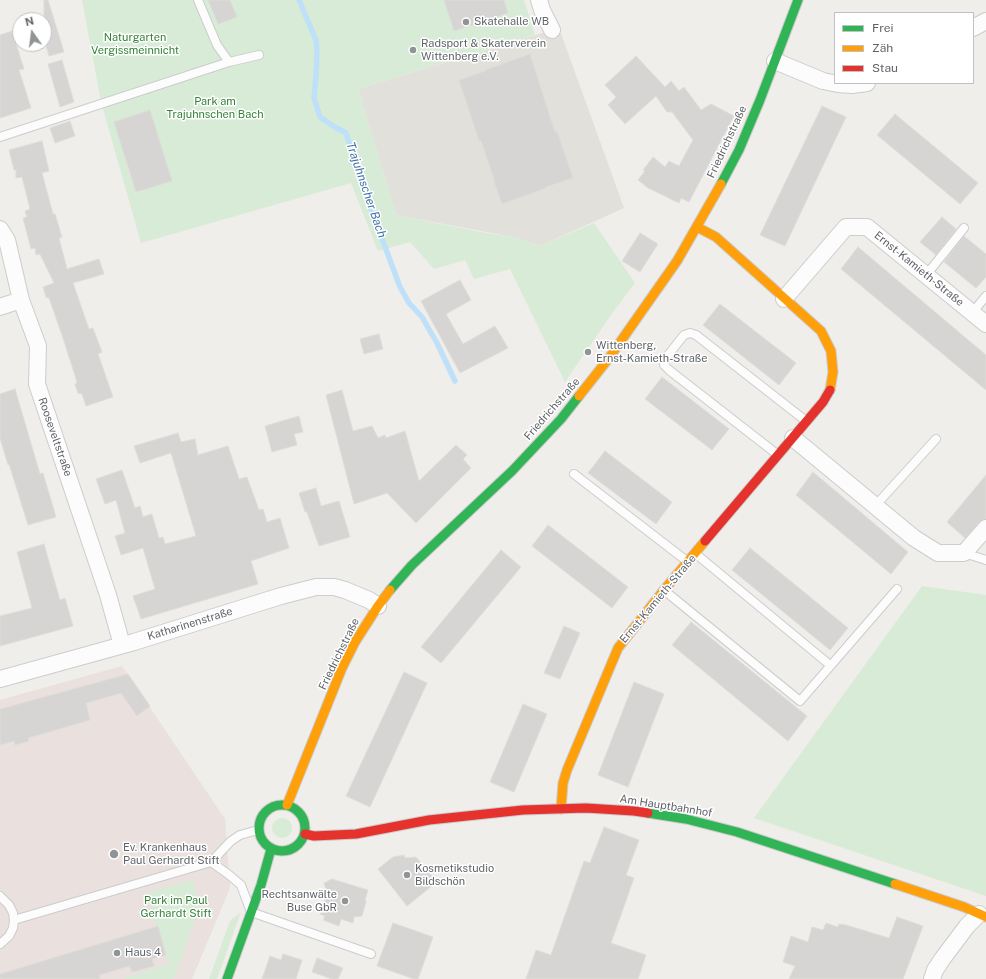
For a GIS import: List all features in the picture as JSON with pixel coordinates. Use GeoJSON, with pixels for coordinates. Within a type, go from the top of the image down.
{"type":"FeatureCollection","features":[{"type":"Feature","properties":{"kind":"street"},"geometry":{"type":"LineString","coordinates":[[539,0],[542,10],[552,30]]}},
{"type":"Feature","properties":{"kind":"street","name":"Friedrichstraße"},"geometry":{"type":"LineString","coordinates":[[287,805],[342,668],[355,642],[378,606],[398,579],[502,480],[560,419],[594,378],[660,287],[728,173],[739,150],[798,0]]}},
{"type":"Feature","properties":{"kind":"street"},"geometry":{"type":"LineString","coordinates":[[974,27],[986,21]]}},
{"type":"Feature","properties":{"kind":"street"},"geometry":{"type":"LineString","coordinates":[[775,61],[823,81],[834,83]]}},
{"type":"Feature","properties":{"kind":"street"},"geometry":{"type":"LineString","coordinates":[[838,84],[860,84]]}},
{"type":"Feature","properties":{"kind":"street","name":"Ernst-Kamieth-Straße"},"geometry":{"type":"LineString","coordinates":[[784,299],[846,227],[867,226],[986,324]]}},
{"type":"Feature","properties":{"kind":"street","name":"Ernst-Kamieth-Straße"},"geometry":{"type":"LineString","coordinates":[[561,809],[563,783],[567,770],[618,648],[664,590],[807,422],[823,402],[830,390],[833,372],[831,351],[821,331],[716,237],[697,227]]}},
{"type":"Feature","properties":{"kind":"street","name":"Rooseveltstraße"},"geometry":{"type":"LineString","coordinates":[[0,229],[7,240],[21,300],[38,346],[37,384],[108,595],[122,645]]}},
{"type":"Feature","properties":{"kind":"street"},"geometry":{"type":"LineString","coordinates":[[0,307],[21,300]]}},
{"type":"Feature","properties":{"kind":"street"},"geometry":{"type":"LineString","coordinates":[[793,438],[914,538],[938,553],[964,553],[986,528]]}},
{"type":"Feature","properties":{"kind":"street","name":"Katharinenstraße"},"geometry":{"type":"LineString","coordinates":[[0,679],[122,645],[281,596],[316,587],[334,587],[345,590],[378,606]]}},
{"type":"Feature","properties":{"kind":"street"},"geometry":{"type":"LineString","coordinates":[[278,805],[287,805],[296,809],[302,816],[305,824],[305,834],[300,843],[292,849],[281,852],[271,849],[261,840],[258,830],[261,817],[266,811],[278,805]]}},
{"type":"Feature","properties":{"kind":"street","name":"Am Hauptbahnhof"},"geometry":{"type":"LineString","coordinates":[[305,834],[314,836],[350,834],[429,820],[485,813],[594,808],[634,811],[713,825],[984,913]]}},
{"type":"Feature","properties":{"kind":"street"},"geometry":{"type":"LineString","coordinates":[[227,979],[261,886],[271,849]]}},
{"type":"Feature","properties":{"kind":"street"},"geometry":{"type":"LineString","coordinates":[[932,979],[935,970],[967,926],[984,913]]}},
{"type":"Feature","properties":{"kind":"lane"},"geometry":{"type":"LineString","coordinates":[[198,0],[217,45],[229,62]]}},
{"type":"Feature","properties":{"kind":"lane"},"geometry":{"type":"LineString","coordinates":[[0,137],[229,62],[259,55]]}},
{"type":"Feature","properties":{"kind":"lane"},"geometry":{"type":"LineString","coordinates":[[927,274],[964,228]]}},
{"type":"Feature","properties":{"kind":"lane"},"geometry":{"type":"LineString","coordinates":[[973,312],[986,296]]}},
{"type":"Feature","properties":{"kind":"lane"},"geometry":{"type":"LineString","coordinates":[[779,455],[664,365],[665,359],[684,335],[690,332],[696,335],[807,422]]}},
{"type":"Feature","properties":{"kind":"lane"},"geometry":{"type":"LineString","coordinates":[[875,506],[936,439]]}},
{"type":"Feature","properties":{"kind":"lane"},"geometry":{"type":"LineString","coordinates":[[574,474],[688,562]]}},
{"type":"Feature","properties":{"kind":"lane"},"geometry":{"type":"LineString","coordinates":[[964,553],[986,560]]}},
{"type":"Feature","properties":{"kind":"lane"},"geometry":{"type":"LineString","coordinates":[[696,554],[830,665]]}},
{"type":"Feature","properties":{"kind":"lane"},"geometry":{"type":"LineString","coordinates":[[664,590],[800,701],[897,589]]}},
{"type":"Feature","properties":{"kind":"lane"},"geometry":{"type":"LineString","coordinates":[[14,920],[211,862],[231,841],[240,835],[258,830]]}},
{"type":"Feature","properties":{"kind":"lane"},"geometry":{"type":"LineString","coordinates":[[211,862],[241,885],[251,912],[372,954]]}},
{"type":"Feature","properties":{"kind":"lane"},"geometry":{"type":"LineString","coordinates":[[0,896],[9,905],[13,913],[14,920],[13,928],[9,936],[0,944]]}},
{"type":"Feature","properties":{"kind":"shaded area"},"geometry":{"type":"Polygon","coordinates":[[[559,28],[624,208],[540,246],[513,237],[396,215],[358,89],[559,28]]]}},
{"type":"Feature","properties":{"kind":"shaded area","name":"Ev. Krankenhaus Paul Gerhardt Stift"},"geometry":{"type":"Polygon","coordinates":[[[122,666],[225,819],[230,888],[192,979],[0,979],[0,700],[122,666]]]}},
{"type":"Feature","properties":{"kind":"green space","name":"Park am Trajuhnschen Bach"},"geometry":{"type":"Polygon","coordinates":[[[82,0],[524,0],[535,35],[358,89],[396,215],[513,237],[540,246],[594,223],[635,283],[613,312],[565,382],[510,269],[474,279],[465,260],[434,269],[410,242],[378,251],[351,183],[141,243],[101,102],[82,0]]]}},
{"type":"Feature","properties":{"kind":"green space"},"geometry":{"type":"Polygon","coordinates":[[[922,586],[986,595],[986,896],[754,818],[922,586]]]}},
{"type":"Feature","properties":{"kind":"green space"},"geometry":{"type":"Polygon","coordinates":[[[282,818],[289,821],[292,828],[289,835],[282,838],[275,835],[272,828],[275,821],[282,818]]]}},
{"type":"Feature","properties":{"kind":"green space","name":"Park im Paul Gerhardt Stift"},"geometry":{"type":"Polygon","coordinates":[[[193,880],[200,905],[174,979],[123,979],[169,964],[146,893],[193,880]]]}},
{"type":"Feature","properties":{"kind":"green space"},"geometry":{"type":"Polygon","coordinates":[[[241,912],[217,979],[209,979],[230,921],[241,912]]]}},
{"type":"Feature","properties":{"kind":"building"},"geometry":{"type":"Polygon","coordinates":[[[44,0],[48,0],[52,12],[44,12],[44,0]]]}},
{"type":"Feature","properties":{"kind":"building"},"geometry":{"type":"Polygon","coordinates":[[[208,0],[230,0],[237,17],[218,24],[208,0]]]}},
{"type":"Feature","properties":{"kind":"building","name":"Skatehalle WB"},"geometry":{"type":"Polygon","coordinates":[[[444,0],[504,0],[508,13],[454,31],[444,0]]]}},
{"type":"Feature","properties":{"kind":"building"},"geometry":{"type":"Polygon","coordinates":[[[52,13],[64,52],[49,56],[48,52],[52,52],[52,13]]]}},
{"type":"Feature","properties":{"kind":"building"},"geometry":{"type":"Polygon","coordinates":[[[12,31],[12,52],[19,52],[24,69],[19,70],[31,108],[0,118],[0,35],[12,31]]]}},
{"type":"Feature","properties":{"kind":"building"},"geometry":{"type":"Polygon","coordinates":[[[530,54],[555,132],[557,131],[573,178],[502,204],[459,80],[530,54]]]}},
{"type":"Feature","properties":{"kind":"building"},"geometry":{"type":"Polygon","coordinates":[[[636,56],[665,87],[671,81],[679,91],[684,87],[701,110],[711,104],[734,116],[689,202],[681,198],[679,203],[648,188],[638,180],[645,171],[643,170],[653,157],[665,167],[669,161],[679,166],[693,140],[672,112],[667,112],[656,96],[625,124],[608,105],[616,97],[605,85],[636,56]]]}},
{"type":"Feature","properties":{"kind":"building"},"geometry":{"type":"Polygon","coordinates":[[[62,60],[74,102],[60,107],[48,64],[62,60]]]}},
{"type":"Feature","properties":{"kind":"building"},"geometry":{"type":"Polygon","coordinates":[[[822,106],[846,117],[785,246],[760,235],[822,106]]]}},
{"type":"Feature","properties":{"kind":"building"},"geometry":{"type":"Polygon","coordinates":[[[150,110],[172,181],[136,192],[114,122],[150,110]]]}},
{"type":"Feature","properties":{"kind":"building"},"geometry":{"type":"Polygon","coordinates":[[[895,114],[978,183],[960,204],[877,135],[895,114]]]}},
{"type":"Feature","properties":{"kind":"building"},"geometry":{"type":"Polygon","coordinates":[[[70,121],[75,136],[55,143],[50,128],[70,121]]]}},
{"type":"Feature","properties":{"kind":"building"},"geometry":{"type":"Polygon","coordinates":[[[42,141],[49,171],[42,173],[53,214],[55,214],[62,237],[59,238],[67,269],[99,259],[104,274],[73,283],[89,329],[93,328],[102,352],[98,354],[113,397],[86,406],[82,394],[78,393],[75,385],[77,382],[63,338],[49,298],[46,297],[43,287],[54,283],[40,254],[36,255],[35,248],[31,249],[23,218],[27,217],[25,211],[30,209],[22,177],[16,178],[16,170],[14,170],[9,150],[42,141]]]}},
{"type":"Feature","properties":{"kind":"building"},"geometry":{"type":"Polygon","coordinates":[[[942,217],[956,229],[936,255],[920,242],[942,217]]]}},
{"type":"Feature","properties":{"kind":"building"},"geometry":{"type":"Polygon","coordinates":[[[640,233],[658,244],[640,272],[622,261],[640,233]]]}},
{"type":"Feature","properties":{"kind":"building"},"geometry":{"type":"Polygon","coordinates":[[[964,236],[986,254],[986,277],[976,288],[944,262],[964,236]]]}},
{"type":"Feature","properties":{"kind":"building"},"geometry":{"type":"Polygon","coordinates":[[[858,247],[986,355],[986,390],[841,269],[858,247]]]}},
{"type":"Feature","properties":{"kind":"building"},"geometry":{"type":"Polygon","coordinates":[[[460,280],[471,300],[446,314],[463,344],[495,326],[508,348],[460,373],[421,301],[460,280]]]}},
{"type":"Feature","properties":{"kind":"building"},"geometry":{"type":"Polygon","coordinates":[[[720,304],[796,363],[779,385],[703,325],[720,304]]]}},
{"type":"Feature","properties":{"kind":"building"},"geometry":{"type":"Polygon","coordinates":[[[379,334],[383,349],[364,354],[360,339],[379,334]]]}},
{"type":"Feature","properties":{"kind":"building"},"geometry":{"type":"Polygon","coordinates":[[[662,377],[729,429],[712,450],[645,399],[662,377]]]}},
{"type":"Feature","properties":{"kind":"building"},"geometry":{"type":"Polygon","coordinates":[[[15,389],[40,474],[43,473],[56,517],[28,525],[0,438],[0,394],[15,389]]]}},
{"type":"Feature","properties":{"kind":"building"},"geometry":{"type":"Polygon","coordinates":[[[342,390],[353,431],[372,426],[378,438],[385,435],[386,438],[405,431],[419,481],[456,445],[467,455],[463,459],[471,468],[416,523],[387,493],[354,504],[326,395],[342,390]]]}},
{"type":"Feature","properties":{"kind":"building"},"geometry":{"type":"Polygon","coordinates":[[[299,416],[303,432],[294,434],[297,445],[272,452],[265,426],[299,416]]]}},
{"type":"Feature","properties":{"kind":"building"},"geometry":{"type":"Polygon","coordinates":[[[178,433],[181,442],[195,439],[198,455],[228,446],[239,479],[247,477],[259,510],[263,509],[267,522],[280,518],[289,548],[251,561],[258,584],[141,619],[133,596],[155,589],[143,548],[121,555],[115,536],[125,533],[116,500],[105,504],[96,479],[122,470],[135,508],[140,506],[143,517],[152,514],[159,538],[163,537],[165,544],[196,536],[171,453],[140,463],[134,446],[178,433]]]}},
{"type":"Feature","properties":{"kind":"building"},"geometry":{"type":"Polygon","coordinates":[[[605,451],[672,502],[656,524],[588,473],[605,451]]]}},
{"type":"Feature","properties":{"kind":"building"},"geometry":{"type":"Polygon","coordinates":[[[813,472],[908,552],[891,574],[796,495],[813,472]]]}},
{"type":"Feature","properties":{"kind":"building"},"geometry":{"type":"Polygon","coordinates":[[[986,475],[986,519],[979,522],[965,538],[947,522],[986,475]]]}},
{"type":"Feature","properties":{"kind":"building"},"geometry":{"type":"Polygon","coordinates":[[[316,488],[321,506],[339,501],[350,537],[319,546],[299,493],[316,488]]]}},
{"type":"Feature","properties":{"kind":"building"},"geometry":{"type":"Polygon","coordinates":[[[548,525],[628,587],[612,608],[532,546],[548,525]]]}},
{"type":"Feature","properties":{"kind":"building"},"geometry":{"type":"Polygon","coordinates":[[[44,544],[60,600],[65,598],[73,626],[0,646],[0,616],[32,608],[17,552],[44,544]]]}},
{"type":"Feature","properties":{"kind":"building"},"geometry":{"type":"Polygon","coordinates":[[[750,548],[848,628],[830,650],[732,570],[750,548]]]}},
{"type":"Feature","properties":{"kind":"building"},"geometry":{"type":"Polygon","coordinates":[[[501,550],[521,567],[441,663],[421,647],[501,550]]]}},
{"type":"Feature","properties":{"kind":"building"},"geometry":{"type":"Polygon","coordinates":[[[691,622],[807,716],[788,741],[672,645],[691,622]]]}},
{"type":"Feature","properties":{"kind":"building"},"geometry":{"type":"Polygon","coordinates":[[[564,626],[580,633],[560,679],[544,673],[564,626]]]}},
{"type":"Feature","properties":{"kind":"building"},"geometry":{"type":"Polygon","coordinates":[[[404,672],[427,683],[370,807],[346,796],[404,672]]]}},
{"type":"Feature","properties":{"kind":"building"},"geometry":{"type":"Polygon","coordinates":[[[128,674],[150,706],[137,716],[121,693],[86,703],[90,720],[28,738],[29,741],[15,745],[14,741],[0,745],[0,709],[128,674]]]}},
{"type":"Feature","properties":{"kind":"building"},"geometry":{"type":"Polygon","coordinates":[[[634,682],[664,694],[628,787],[598,775],[634,682]]]}},
{"type":"Feature","properties":{"kind":"building"},"geometry":{"type":"Polygon","coordinates":[[[523,704],[547,714],[514,792],[490,782],[523,704]]]}},
{"type":"Feature","properties":{"kind":"building"},"geometry":{"type":"Polygon","coordinates":[[[604,827],[639,840],[626,875],[634,878],[611,943],[646,955],[638,979],[526,979],[536,950],[551,955],[584,861],[590,863],[604,827]]]}},
{"type":"Feature","properties":{"kind":"building","name":"Kosmetikstudio Bildschön"},"geometry":{"type":"Polygon","coordinates":[[[404,855],[405,858],[416,857],[437,882],[407,906],[378,869],[393,857],[404,855]]]}},
{"type":"Feature","properties":{"kind":"building","name":"Rechtsanwälte Buse GbR"},"geometry":{"type":"Polygon","coordinates":[[[332,879],[368,890],[362,916],[354,917],[353,923],[341,919],[339,926],[323,920],[325,916],[320,914],[327,893],[324,883],[332,879]]]}},
{"type":"Feature","properties":{"kind":"building"},"geometry":{"type":"Polygon","coordinates":[[[897,917],[923,926],[903,979],[789,979],[795,966],[783,962],[791,936],[808,942],[812,927],[823,930],[826,923],[838,927],[839,924],[846,925],[889,938],[897,917]]]}},
{"type":"Feature","properties":{"kind":"building"},"geometry":{"type":"Polygon","coordinates":[[[393,923],[433,937],[418,979],[414,979],[377,966],[393,923]]]}},
{"type":"Feature","properties":{"kind":"building","name":"Haus 4"},"geometry":{"type":"Polygon","coordinates":[[[158,926],[166,955],[152,959],[154,966],[132,972],[129,966],[99,975],[100,979],[0,979],[0,974],[158,926]]]}},
{"type":"Feature","properties":{"kind":"building"},"geometry":{"type":"Polygon","coordinates":[[[283,954],[302,960],[296,979],[262,979],[270,956],[281,960],[283,954]]]}},
{"type":"Feature","properties":{"kind":"building"},"geometry":{"type":"Polygon","coordinates":[[[317,958],[343,968],[338,979],[332,979],[312,972],[317,958]]]}},
{"type":"Feature","properties":{"kind":"waterway","name":"Trajuhnscher Bach"},"geometry":{"type":"LineString","coordinates":[[299,0],[316,40],[317,53],[314,98],[320,117],[346,133],[375,220],[400,287],[409,303],[422,317],[437,343],[455,381]]}},
{"type":"Feature","properties":{"kind":"traffic: fast"},"geometry":{"type":"LineString","coordinates":[[721,184],[739,150],[760,100],[798,0]]}},
{"type":"Feature","properties":{"kind":"traffic: fast"},"geometry":{"type":"LineString","coordinates":[[390,590],[412,565],[512,471],[561,419],[579,396]]}},
{"type":"Feature","properties":{"kind":"traffic: fast"},"geometry":{"type":"LineString","coordinates":[[287,805],[299,811],[304,819],[305,828],[304,837],[299,845],[291,850],[277,851],[265,845],[260,837],[259,823],[265,811],[273,806],[287,805]]}},
{"type":"Feature","properties":{"kind":"traffic: fast"},"geometry":{"type":"LineString","coordinates":[[648,813],[686,819],[737,832],[895,884]]}},
{"type":"Feature","properties":{"kind":"traffic: fast"},"geometry":{"type":"LineString","coordinates":[[227,979],[261,885],[271,849]]}},
{"type":"Feature","properties":{"kind":"traffic: slow"},"geometry":{"type":"LineString","coordinates":[[579,396],[609,358],[677,261],[721,184]]}},
{"type":"Feature","properties":{"kind":"traffic: slow"},"geometry":{"type":"LineString","coordinates":[[697,227],[716,237],[821,331],[831,351],[833,372],[830,390]]}},
{"type":"Feature","properties":{"kind":"traffic: slow"},"geometry":{"type":"LineString","coordinates":[[561,809],[563,783],[567,770],[618,648],[705,541]]}},
{"type":"Feature","properties":{"kind":"traffic: slow"},"geometry":{"type":"LineString","coordinates":[[287,805],[342,668],[355,642],[390,590]]}},
{"type":"Feature","properties":{"kind":"traffic: slow"},"geometry":{"type":"LineString","coordinates":[[895,884],[964,907],[986,917]]}},
{"type":"Feature","properties":{"kind":"traffic: jam"},"geometry":{"type":"LineString","coordinates":[[705,541],[823,402],[830,390]]}},
{"type":"Feature","properties":{"kind":"traffic: jam"},"geometry":{"type":"LineString","coordinates":[[305,834],[314,836],[356,834],[429,820],[523,810],[586,808],[648,813]]}},
{"type":"Feature","properties":{"kind":"place","name":"Skatehalle WB"},"geometry":{"type":"Point","coordinates":[466,22]}},
{"type":"Feature","properties":{"kind":"place","name":"Radsport & Skaterverein Wittenberg e.V."},"geometry":{"type":"Point","coordinates":[413,50]}},
{"type":"Feature","properties":{"kind":"place","name":"Wittenberg, Ernst-Kamieth-Straße"},"geometry":{"type":"Point","coordinates":[588,352]}},
{"type":"Feature","properties":{"kind":"place","name":"Ev. Krankenhaus Paul Gerhardt Stift"},"geometry":{"type":"Point","coordinates":[114,854]}},
{"type":"Feature","properties":{"kind":"place","name":"Kosmetikstudio Bildschön"},"geometry":{"type":"Point","coordinates":[407,875]}},
{"type":"Feature","properties":{"kind":"place","name":"Rechtsanwälte Buse GbR"},"geometry":{"type":"Point","coordinates":[345,901]}},
{"type":"Feature","properties":{"kind":"place","name":"Haus 4"},"geometry":{"type":"Point","coordinates":[117,953]}},
{"type":"Feature","properties":{"kind":"park label","name":"Naturgarten Vergissmeinnicht"},"geometry":{"type":"Point","coordinates":[135,44]}}]}
